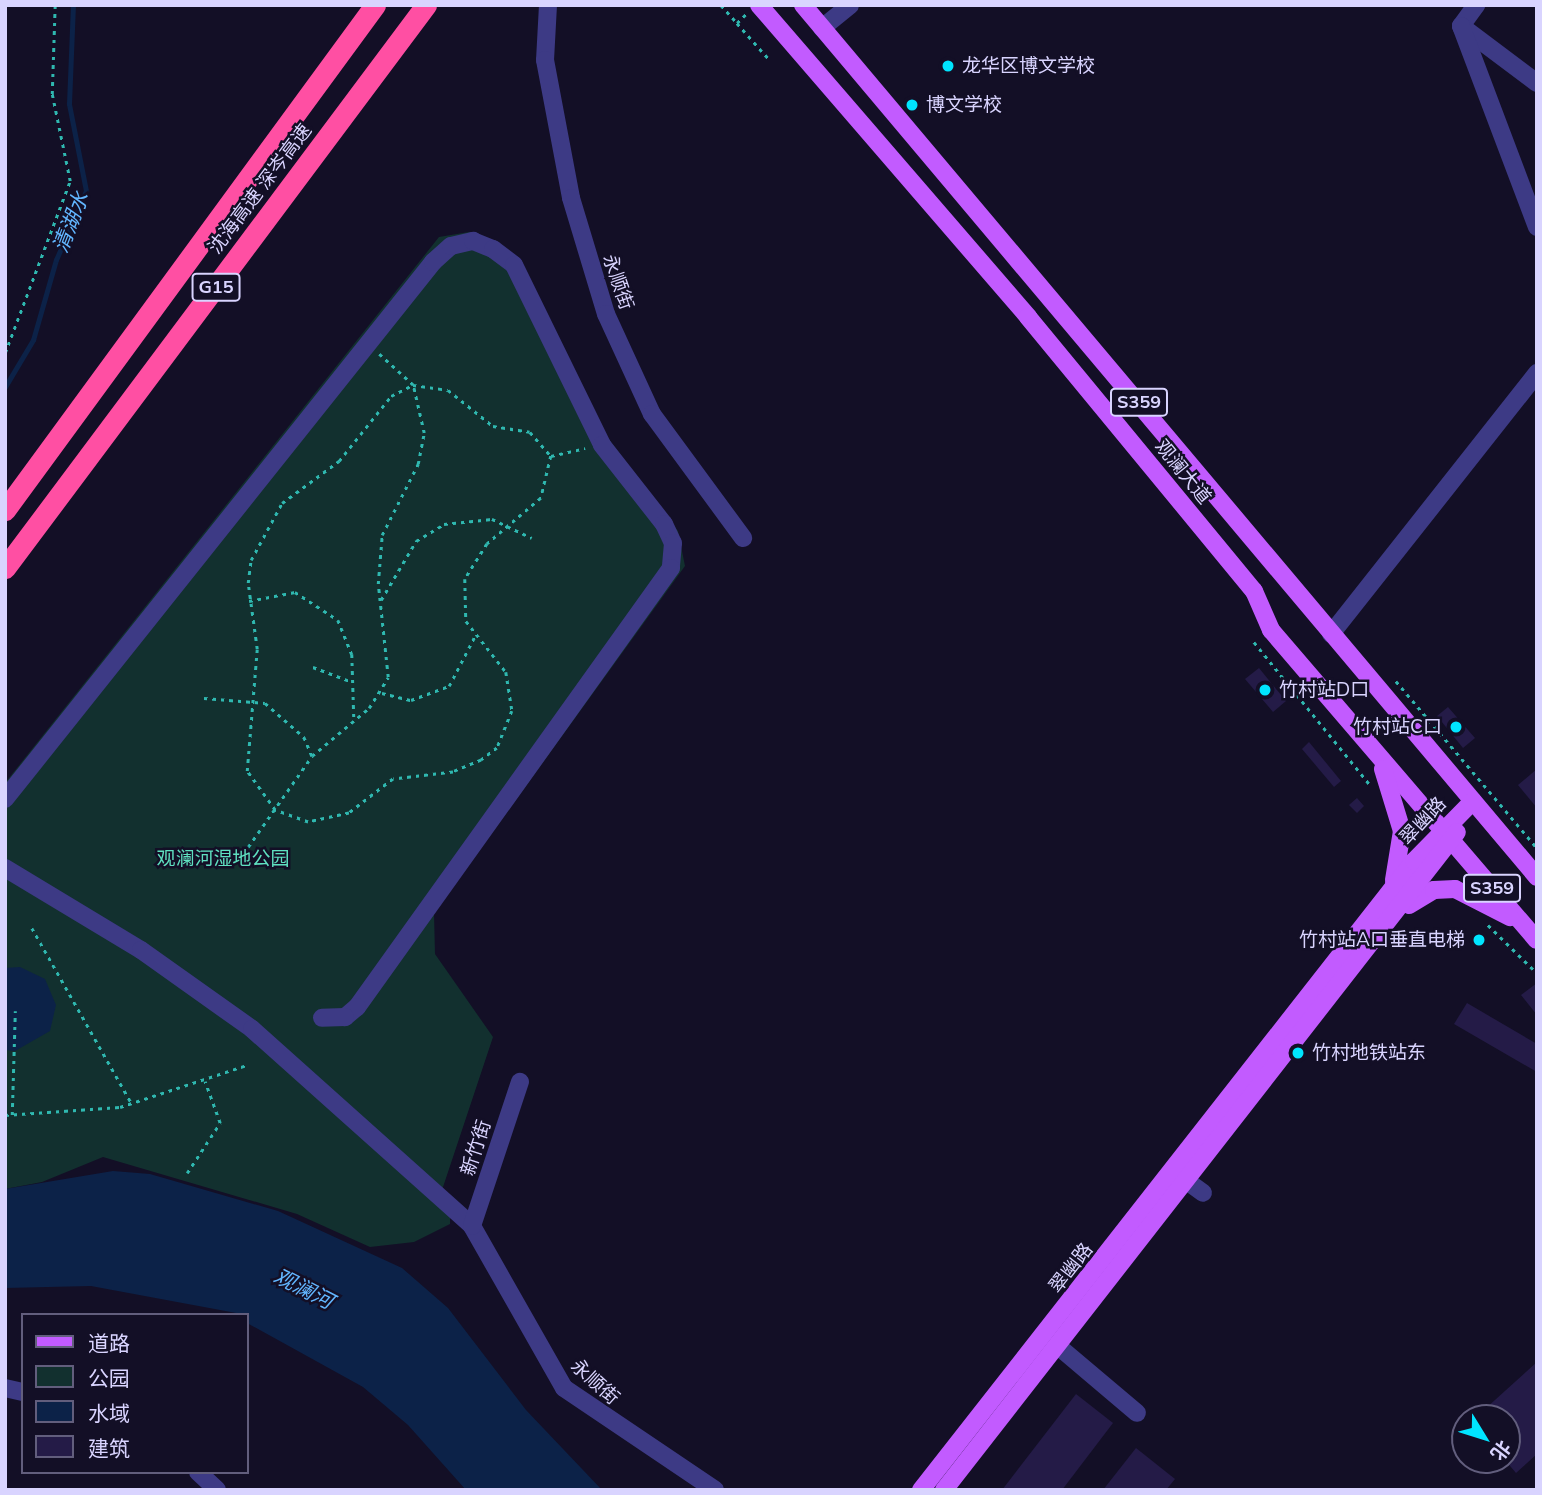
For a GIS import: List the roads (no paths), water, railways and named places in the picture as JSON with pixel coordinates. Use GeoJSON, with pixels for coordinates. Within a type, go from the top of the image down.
{"type":"FeatureCollection","features":[{"type":"Feature","properties":{"kind":"highway","name":"沈海高速 深岑高速"},"geometry":{"type":"LineString","coordinates":[[5,510],[375,5]]}},
{"type":"Feature","properties":{"kind":"highway","name":"沈海高速 深岑高速"},"geometry":{"type":"LineString","coordinates":[[5,568],[426,5]]}},
{"type":"Feature","properties":{"kind":"main road","name":"观澜大道"},"geometry":{"type":"LineString","coordinates":[[758,5],[1054,348],[1254,592],[1271,630],[1534,937]]}},
{"type":"Feature","properties":{"kind":"main road","name":"观澜大道"},"geometry":{"type":"LineString","coordinates":[[803,5],[1537,877]]}},
{"type":"Feature","properties":{"kind":"main road"},"geometry":{"type":"LineString","coordinates":[[1367,742],[1392,789],[1402,831],[1400,865],[1386,912]]}},
{"type":"Feature","properties":{"kind":"main road","name":"翠幽路"},"geometry":{"type":"LineString","coordinates":[[921,1490],[1180,1176],[1473,801]]}},
{"type":"Feature","properties":{"kind":"main road"},"geometry":{"type":"LineString","coordinates":[[1386,912],[1427,893],[1455,889],[1534,937]]}},
{"type":"Feature","properties":{"kind":"main road","name":"翠幽路"},"geometry":{"type":"LineString","coordinates":[[944,1490],[1059,1346],[1180,1176]]}},
{"type":"Feature","properties":{"kind":"street","name":"永顺街"},"geometry":{"type":"LineString","coordinates":[[548,5],[545,61],[571,198],[606,314],[652,414],[743,538]]}},
{"type":"Feature","properties":{"kind":"street"},"geometry":{"type":"LineString","coordinates":[[822,28],[850,5]]}},
{"type":"Feature","properties":{"kind":"street"},"geometry":{"type":"LineString","coordinates":[[1461,26],[1476,5]]}},
{"type":"Feature","properties":{"kind":"street"},"geometry":{"type":"LineString","coordinates":[[1461,26],[1537,83]]}},
{"type":"Feature","properties":{"kind":"street"},"geometry":{"type":"LineString","coordinates":[[1461,26],[1537,227]]}},
{"type":"Feature","properties":{"kind":"street"},"geometry":{"type":"LineString","coordinates":[[5,799],[451,246],[473,242],[493,249],[514,265],[603,444],[664,524],[673,543],[671,568],[357,1007],[345,1017],[322,1018]]}},
{"type":"Feature","properties":{"kind":"street"},"geometry":{"type":"LineString","coordinates":[[1331,634],[1537,373]]}},
{"type":"Feature","properties":{"kind":"street","name":"永顺街"},"geometry":{"type":"LineString","coordinates":[[5,868],[141,950],[252,1029],[472,1226],[564,1388],[715,1490]]}},
{"type":"Feature","properties":{"kind":"street","name":"新竹街"},"geometry":{"type":"LineString","coordinates":[[472,1226],[520,1082]]}},
{"type":"Feature","properties":{"kind":"street"},"geometry":{"type":"LineString","coordinates":[[1180,1176],[1203,1193]]}},
{"type":"Feature","properties":{"kind":"street"},"geometry":{"type":"LineString","coordinates":[[1059,1346],[1137,1413]]}},
{"type":"Feature","properties":{"kind":"street"},"geometry":{"type":"LineString","coordinates":[[200,1474],[217,1490]]}},
{"type":"Feature","properties":{"kind":"water"},"geometry":{"type":"Polygon","coordinates":[[[20,967],[45,979],[56,1005],[50,1031],[15,1051],[5,1050],[5,968],[20,967]]]}},
{"type":"Feature","properties":{"kind":"water","name":"观澜河"},"geometry":{"type":"Polygon","coordinates":[[[113,1171],[150,1174],[278,1211],[402,1268],[448,1308],[526,1410],[602,1490],[466,1490],[408,1425],[363,1387],[248,1324],[248,1313],[91,1286],[5,1288],[5,1189],[113,1171]]]}},
{"type":"Feature","properties":{"kind":"waterway","name":"清湖水"},"geometry":{"type":"LineString","coordinates":[[5,387],[33,340],[56,260],[86,191],[69,104],[73,5]]}},
{"type":"Feature","properties":{"kind":"place","name":"龙华区博文学校"},"geometry":{"type":"Point","coordinates":[948,66]}},
{"type":"Feature","properties":{"kind":"place","name":"博文学校"},"geometry":{"type":"Point","coordinates":[912,105]}},
{"type":"Feature","properties":{"kind":"place","name":"竹村站D口"},"geometry":{"type":"Point","coordinates":[1265,690]}},
{"type":"Feature","properties":{"kind":"place","name":"竹村站C口"},"geometry":{"type":"Point","coordinates":[1456,727]}},
{"type":"Feature","properties":{"kind":"place","name":"竹村站A口垂直电梯"},"geometry":{"type":"Point","coordinates":[1479,940]}},
{"type":"Feature","properties":{"kind":"place","name":"竹村地铁站东"},"geometry":{"type":"Point","coordinates":[1298,1053]}},
{"type":"Feature","properties":{"kind":"park label","name":"观澜河湿地公园"},"geometry":{"type":"Point","coordinates":[223,859]}}]}
